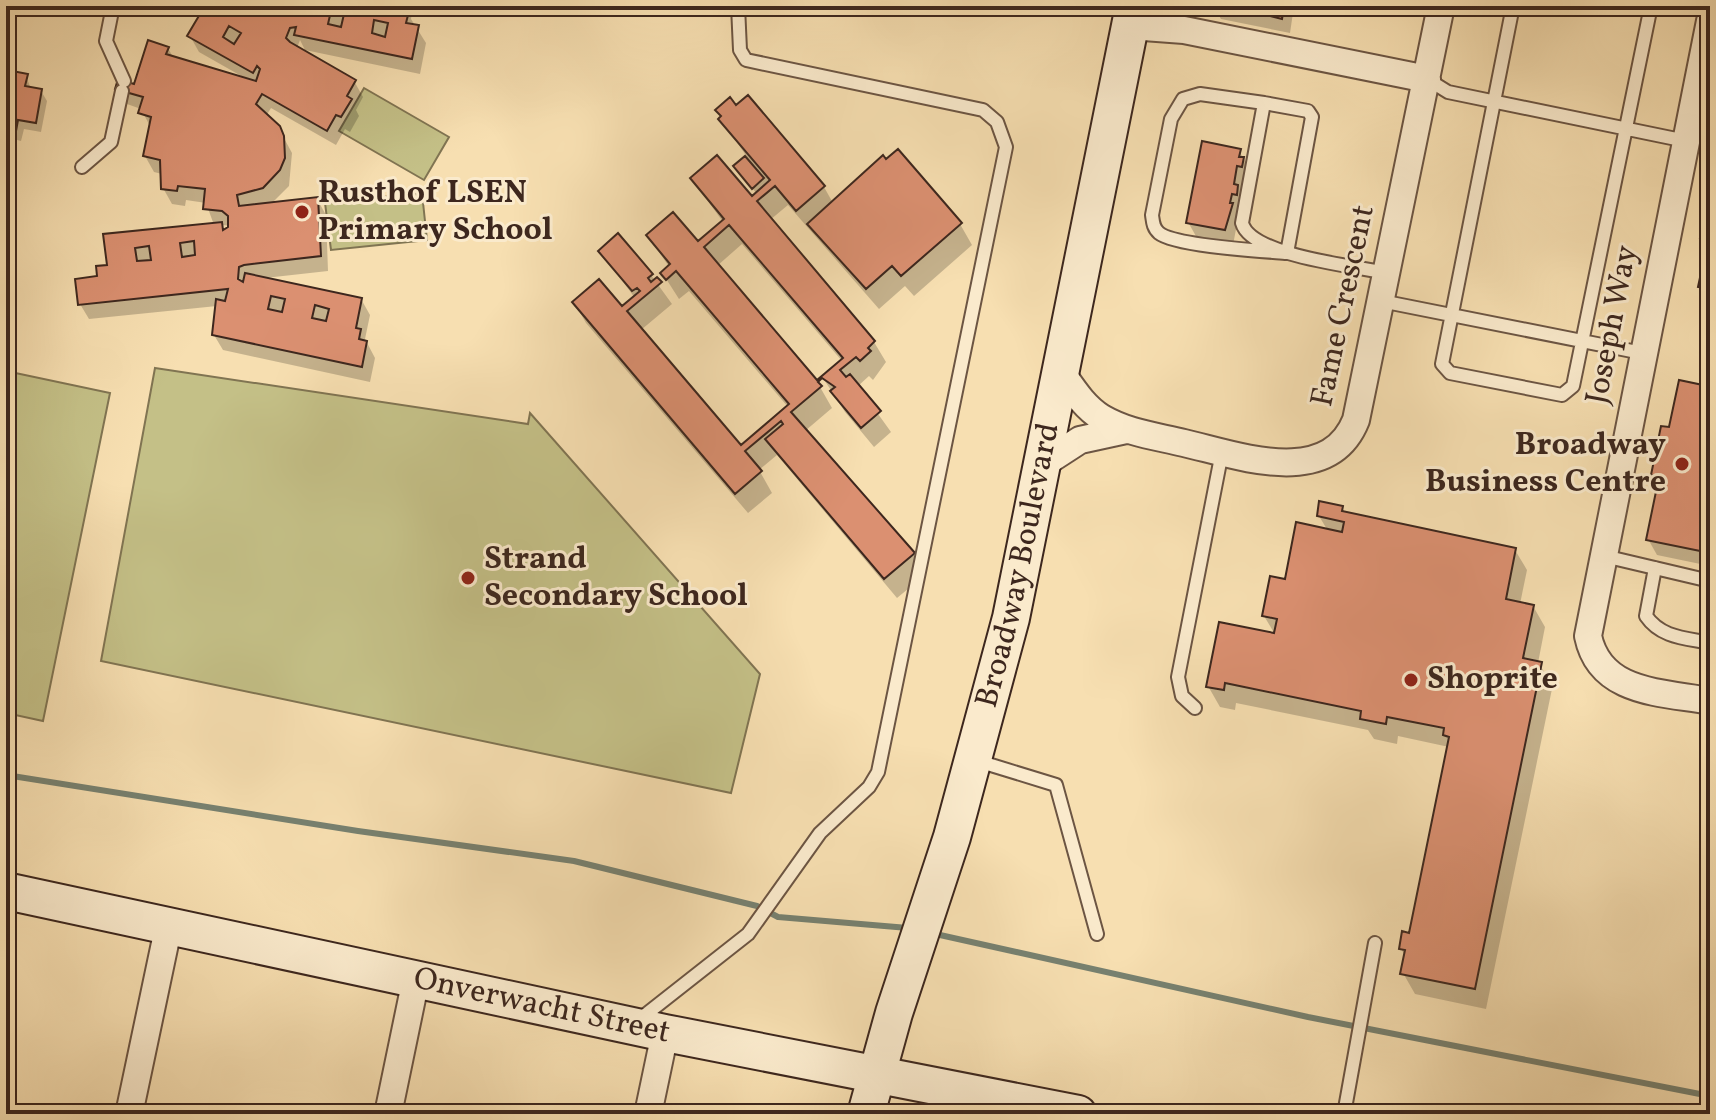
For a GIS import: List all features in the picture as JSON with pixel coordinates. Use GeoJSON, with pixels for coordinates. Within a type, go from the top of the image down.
{"type":"FeatureCollection","features":[{"type":"Feature","properties":{"kind":"main road","name":"Broadway Boulevard"},"geometry":{"type":"LineString","coordinates":[[866,1114],[975,760],[1011,618],[1132,16]]}},
{"type":"Feature","properties":{"kind":"main road","name":"Onverwacht Street"},"geometry":{"type":"LineString","coordinates":[[6,891],[168,929],[648,1029],[1078,1114]]}},
{"type":"Feature","properties":{"kind":"street","name":"Fame Crescent"},"geometry":{"type":"LineString","coordinates":[[1061,372],[1086,406],[1126,430],[1271,462],[1299,463],[1327,453],[1345,441],[1356,420],[1441,6]]}},
{"type":"Feature","properties":{"kind":"street"},"geometry":{"type":"LineString","coordinates":[[1132,16],[1184,30],[1427,79]]}},
{"type":"Feature","properties":{"kind":"street","name":"Joseph Way"},"geometry":{"type":"LineString","coordinates":[[1710,21],[1601,556],[1588,636],[1598,665],[1630,686],[1710,701]]}},
{"type":"Feature","properties":{"kind":"street","name":"Fame Crescent"},"geometry":{"type":"LineString","coordinates":[[1043,464],[1080,440],[1126,430]]}},
{"type":"Feature","properties":{"kind":"street"},"geometry":{"type":"LineString","coordinates":[[129,1114],[168,929]]}},
{"type":"Feature","properties":{"kind":"street"},"geometry":{"type":"LineString","coordinates":[[388,1114],[416,979]]}},
{"type":"Feature","properties":{"kind":"street"},"geometry":{"type":"LineString","coordinates":[[648,1029],[648,1114]]}},
{"type":"Feature","properties":{"kind":"lane"},"geometry":{"type":"LineString","coordinates":[[82,167],[111,142],[123,86],[106,41],[113,6]]}},
{"type":"Feature","properties":{"kind":"lane"},"geometry":{"type":"LineString","coordinates":[[648,1029],[748,934],[820,833],[869,787],[878,772],[1006,147],[1002,129],[983,110],[746,60],[740,50],[738,6]]}},
{"type":"Feature","properties":{"kind":"lane"},"geometry":{"type":"LineString","coordinates":[[1513,6],[1442,360],[1450,373],[1562,395],[1573,386],[1651,6]]}},
{"type":"Feature","properties":{"kind":"lane"},"geometry":{"type":"LineString","coordinates":[[1427,79],[1448,92],[1686,141]]}},
{"type":"Feature","properties":{"kind":"lane"},"geometry":{"type":"LineString","coordinates":[[1287,253],[1313,121],[1308,111],[1200,94],[1183,99],[1171,119],[1153,222],[1162,235],[1203,244],[1287,253],[1387,273]]}},
{"type":"Feature","properties":{"kind":"lane"},"geometry":{"type":"LineString","coordinates":[[1264,103],[1242,223],[1251,238],[1287,253]]}},
{"type":"Feature","properties":{"kind":"lane"},"geometry":{"type":"LineString","coordinates":[[1381,301],[1642,353]]}},
{"type":"Feature","properties":{"kind":"lane"},"geometry":{"type":"LineString","coordinates":[[1195,708],[1182,696],[1178,677],[1222,452]]}},
{"type":"Feature","properties":{"kind":"lane"},"geometry":{"type":"LineString","coordinates":[[1601,556],[1710,581]]}},
{"type":"Feature","properties":{"kind":"lane"},"geometry":{"type":"LineString","coordinates":[[1655,568],[1646,616],[1663,633],[1710,643]]}},
{"type":"Feature","properties":{"kind":"lane"},"geometry":{"type":"LineString","coordinates":[[975,760],[1056,785],[1097,934]]}},
{"type":"Feature","properties":{"kind":"lane"},"geometry":{"type":"LineString","coordinates":[[1344,1114],[1375,943]]}},
{"type":"Feature","properties":{"kind":"shaded area"},"geometry":{"type":"Polygon","coordinates":[[[364,88],[449,137],[424,180],[339,131],[364,88]]]}},
{"type":"Feature","properties":{"kind":"shaded area"},"geometry":{"type":"Polygon","coordinates":[[[422,193],[427,240],[331,250],[325,203],[422,193]]]}},
{"type":"Feature","properties":{"kind":"shaded area"},"geometry":{"type":"Polygon","coordinates":[[[155,368],[528,424],[530,413],[760,674],[731,793],[101,661],[155,368]]]}},
{"type":"Feature","properties":{"kind":"shaded area"},"geometry":{"type":"Polygon","coordinates":[[[6,371],[110,393],[43,721],[6,713],[6,371]]]}},
{"type":"Feature","properties":{"kind":"building"},"geometry":{"type":"Polygon","coordinates":[[[197,6],[271,6],[285,14],[287,6],[402,6],[401,10],[409,11],[406,23],[419,25],[412,59],[294,35],[296,27],[290,28],[286,38],[290,42],[356,80],[347,96],[352,99],[341,117],[336,115],[327,131],[262,94],[256,104],[280,126],[284,136],[285,158],[280,170],[263,188],[237,195],[239,206],[318,197],[321,256],[244,265],[239,267],[238,279],[243,282],[245,273],[362,298],[356,328],[361,329],[359,339],[367,341],[362,367],[212,335],[216,299],[225,301],[228,289],[78,305],[75,279],[97,276],[96,266],[107,265],[103,234],[222,222],[223,230],[228,227],[228,216],[222,211],[203,209],[205,189],[178,186],[177,191],[161,189],[160,160],[143,156],[151,117],[138,113],[143,97],[115,89],[118,79],[134,84],[148,40],[169,47],[166,54],[256,81],[260,69],[257,66],[253,73],[187,36],[203,9],[197,6]],[[331,11],[328,24],[341,27],[344,14],[331,11]],[[374,20],[372,33],[385,37],[388,23],[374,20]],[[229,26],[223,37],[234,44],[241,33],[229,26]],[[194,241],[180,243],[182,257],[195,255],[194,241]],[[149,246],[135,248],[137,261],[151,260],[149,246]],[[271,296],[268,309],[282,312],[285,299],[271,296]],[[315,305],[312,318],[326,321],[329,309],[315,305]]]}},
{"type":"Feature","properties":{"kind":"building"},"geometry":{"type":"Polygon","coordinates":[[[1231,6],[1281,6],[1284,8],[1282,19],[1231,6]]]}},
{"type":"Feature","properties":{"kind":"building"},"geometry":{"type":"Polygon","coordinates":[[[7,70],[28,74],[25,86],[42,89],[36,123],[18,120],[16,131],[6,129],[7,70]]]}},
{"type":"Feature","properties":{"kind":"building"},"geometry":{"type":"Polygon","coordinates":[[[748,95],[825,186],[796,211],[775,186],[757,201],[875,341],[868,348],[871,351],[860,361],[856,357],[840,370],[846,377],[850,374],[881,411],[861,428],[830,391],[835,387],[822,378],[818,382],[822,386],[791,412],[915,553],[884,579],[765,439],[783,424],[781,421],[745,451],[762,471],[735,494],[572,302],[599,279],[622,306],[640,291],[637,288],[632,291],[598,251],[618,233],[653,274],[648,278],[651,282],[657,277],[662,282],[627,311],[741,445],[789,404],[676,271],[666,280],[660,273],[670,264],[646,235],[673,212],[698,241],[724,219],[690,178],[717,155],[752,196],[770,180],[718,119],[721,116],[715,110],[730,97],[736,105],[748,95]],[[729,225],[704,247],[817,380],[843,358],[729,225]]]}},
{"type":"Feature","properties":{"kind":"building"},"geometry":{"type":"Polygon","coordinates":[[[1202,141],[1241,149],[1239,157],[1244,157],[1242,167],[1237,166],[1234,184],[1238,185],[1237,195],[1232,194],[1230,203],[1233,203],[1225,230],[1186,223],[1202,141]]]}},
{"type":"Feature","properties":{"kind":"building"},"geometry":{"type":"Polygon","coordinates":[[[898,149],[962,223],[901,276],[892,266],[866,289],[807,224],[883,155],[886,159],[898,149]]]}},
{"type":"Feature","properties":{"kind":"building"},"geometry":{"type":"Polygon","coordinates":[[[745,156],[764,178],[752,189],[733,166],[745,156]]]}},
{"type":"Feature","properties":{"kind":"building"},"geometry":{"type":"Polygon","coordinates":[[[1710,188],[1710,289],[1698,287],[1708,240],[1700,238],[1710,188]]]}},
{"type":"Feature","properties":{"kind":"building","name":"Broadway Business Centre"},"geometry":{"type":"Polygon","coordinates":[[[1710,352],[1710,553],[1646,540],[1659,477],[1651,475],[1661,426],[1669,427],[1679,380],[1703,385],[1710,352]]]}},
{"type":"Feature","properties":{"kind":"building"},"geometry":{"type":"Polygon","coordinates":[[[1319,501],[1343,506],[1342,511],[1516,548],[1506,599],[1534,605],[1523,658],[1542,662],[1475,989],[1400,974],[1405,950],[1399,949],[1402,931],[1409,933],[1449,737],[1443,735],[1444,728],[1387,717],[1386,724],[1360,719],[1361,711],[1225,683],[1224,690],[1206,687],[1219,622],[1274,633],[1277,619],[1262,616],[1270,576],[1285,579],[1296,522],[1342,532],[1344,522],[1317,516],[1319,501]]]}},
{"type":"Feature","properties":{"kind":"waterway"},"geometry":{"type":"LineString","coordinates":[[6,775],[358,831],[574,861],[757,906],[778,917],[908,928]]}},
{"type":"Feature","properties":{"kind":"waterway"},"geometry":{"type":"LineString","coordinates":[[931,933],[1308,1017],[1710,1096]]}},
{"type":"Feature","properties":{"kind":"place","name":"Rusthof LSEN Primary School"},"geometry":{"type":"Point","coordinates":[302,212]}},
{"type":"Feature","properties":{"kind":"place","name":"Broadway Business Centre"},"geometry":{"type":"Point","coordinates":[1682,464]}},
{"type":"Feature","properties":{"kind":"place","name":"Strand Secondary School"},"geometry":{"type":"Point","coordinates":[468,578]}},
{"type":"Feature","properties":{"kind":"place","name":"Shoprite"},"geometry":{"type":"Point","coordinates":[1411,680]}}]}
